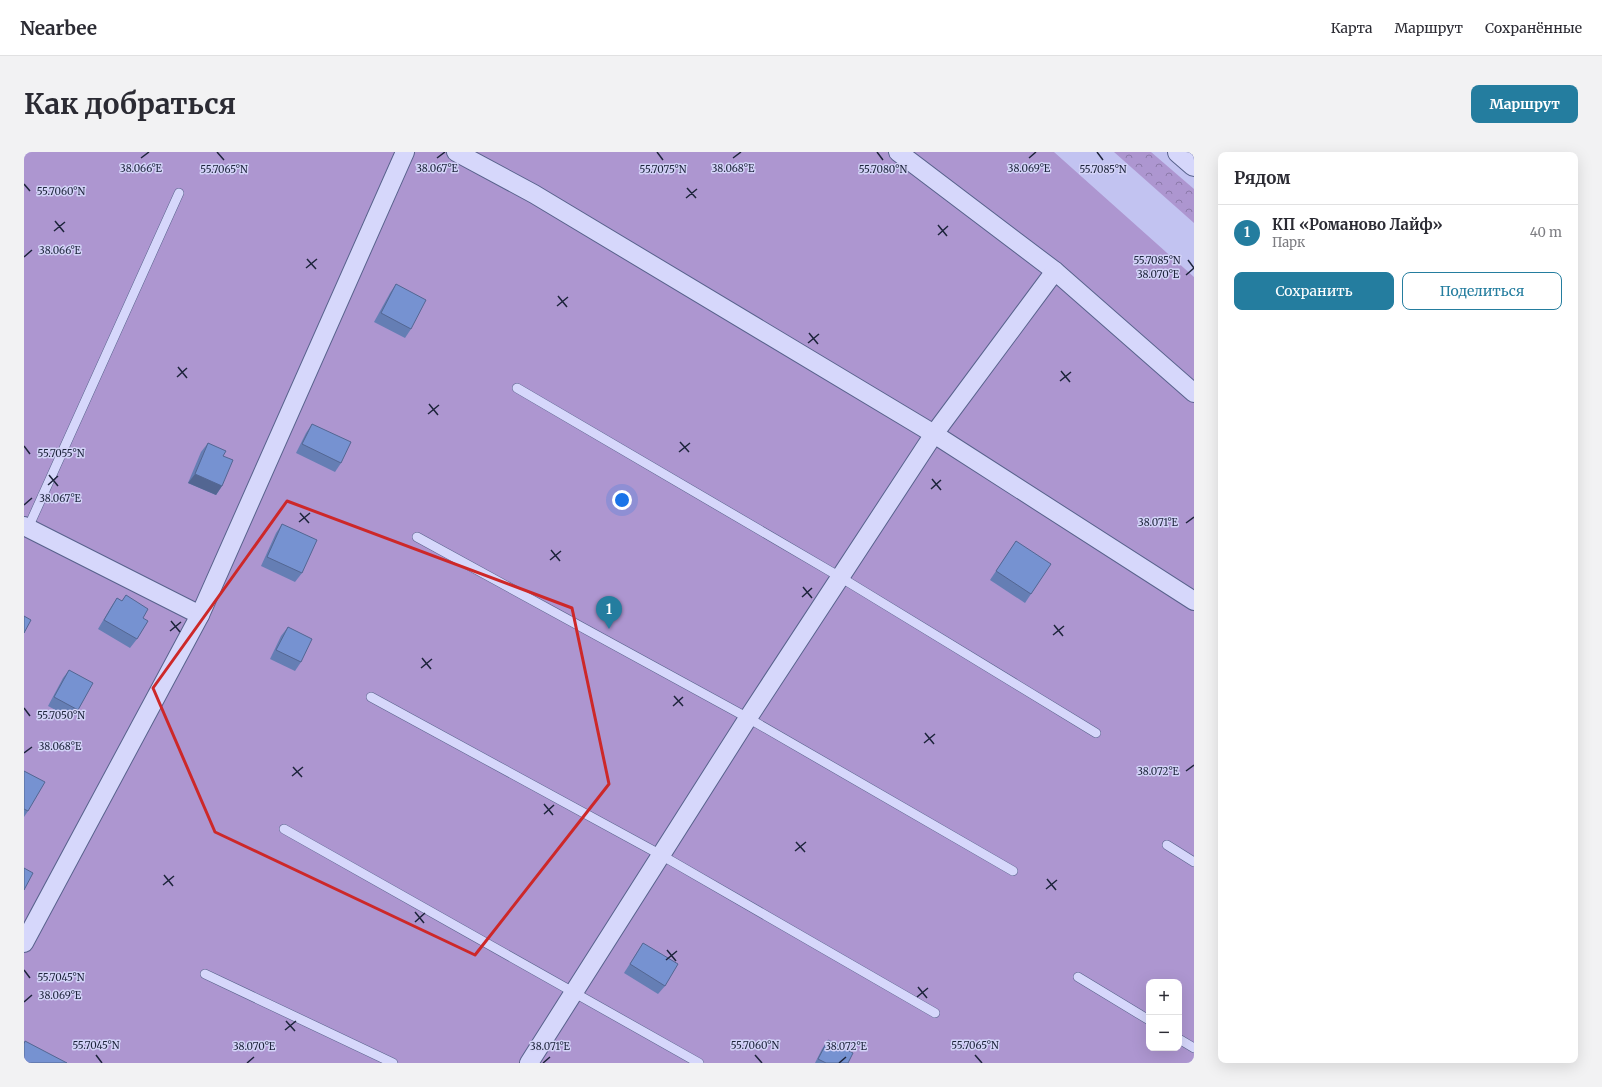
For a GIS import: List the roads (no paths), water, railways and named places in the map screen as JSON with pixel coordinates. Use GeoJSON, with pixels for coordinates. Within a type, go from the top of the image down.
{"type":"FeatureCollection","features":[{"type":"Feature","properties":{"kind":"street"},"geometry":{"type":"LineString","coordinates":[[24,943],[200,615],[405,152]]}},
{"type":"Feature","properties":{"kind":"street"},"geometry":{"type":"LineString","coordinates":[[456,152],[534,194],[934,434],[1194,601]]}},
{"type":"Feature","properties":{"kind":"street"},"geometry":{"type":"LineString","coordinates":[[898,152],[1055,271],[1194,393]]}},
{"type":"Feature","properties":{"kind":"street"},"geometry":{"type":"LineString","coordinates":[[1179,152],[1194,165]]}},
{"type":"Feature","properties":{"kind":"street"},"geometry":{"type":"LineString","coordinates":[[529,1063],[748,718],[934,434],[1055,271]]}},
{"type":"Feature","properties":{"kind":"street"},"geometry":{"type":"LineString","coordinates":[[26,527],[200,615]]}},
{"type":"Feature","properties":{"kind":"lane"},"geometry":{"type":"LineString","coordinates":[[26,527],[179,193]]}},
{"type":"Feature","properties":{"kind":"lane"},"geometry":{"type":"LineString","coordinates":[[517,388],[840,577],[1096,733]]}},
{"type":"Feature","properties":{"kind":"lane"},"geometry":{"type":"LineString","coordinates":[[417,537],[748,718],[1013,871]]}},
{"type":"Feature","properties":{"kind":"lane"},"geometry":{"type":"LineString","coordinates":[[371,697],[661,855],[935,1013]]}},
{"type":"Feature","properties":{"kind":"lane"},"geometry":{"type":"LineString","coordinates":[[284,830],[699,1063]]}},
{"type":"Feature","properties":{"kind":"lane"},"geometry":{"type":"LineString","coordinates":[[1167,845],[1194,862]]}},
{"type":"Feature","properties":{"kind":"lane"},"geometry":{"type":"LineString","coordinates":[[205,974],[393,1063]]}},
{"type":"Feature","properties":{"kind":"lane"},"geometry":{"type":"LineString","coordinates":[[1078,977],[1146,1018]]}},
{"type":"Feature","properties":{"kind":"lane"},"geometry":{"type":"LineString","coordinates":[[1182,1040],[1194,1048]]}},
{"type":"Feature","properties":{"kind":"place","name":"КП «Романово Лайф»"},"geometry":{"type":"Point","coordinates":[609,629]}}]}
